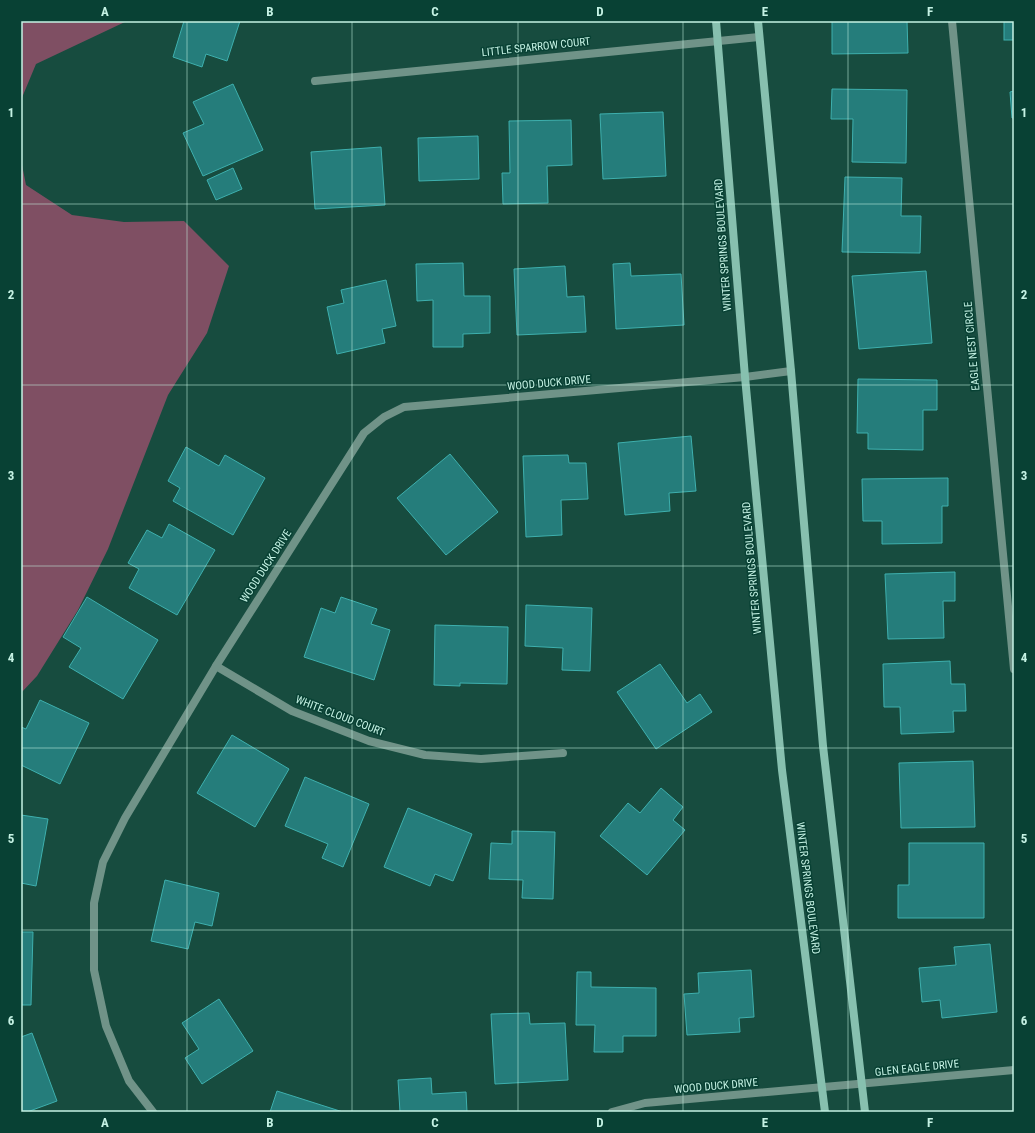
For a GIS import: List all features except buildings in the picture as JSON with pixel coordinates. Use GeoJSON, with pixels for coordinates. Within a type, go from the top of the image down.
{"type":"FeatureCollection","features":[{"type":"Feature","properties":{"kind":"street","name":"WINTER SPRINGS BOULEVARD"},"geometry":{"type":"LineString","coordinates":[[716,21],[745,377],[782,770],[825,1112]]}},
{"type":"Feature","properties":{"kind":"street"},"geometry":{"type":"LineString","coordinates":[[758,21],[791,372],[823,746],[863,1084],[865,1112]]}},
{"type":"Feature","properties":{"kind":"street","name":"EAGLE NEST CIRCLE"},"geometry":{"type":"LineString","coordinates":[[952,21],[1014,669]]}},
{"type":"Feature","properties":{"kind":"street","name":"LITTLE SPARROW COURT"},"geometry":{"type":"LineString","coordinates":[[315,81],[759,37]]}},
{"type":"Feature","properties":{"kind":"street","name":"WOOD DUCK DRIVE"},"geometry":{"type":"LineString","coordinates":[[153,1112],[129,1081],[106,1026],[94,970],[94,903],[103,862],[125,818],[216,666],[364,433],[384,417],[404,407],[791,372]]}},
{"type":"Feature","properties":{"kind":"street"},"geometry":{"type":"LineString","coordinates":[[1005,576],[1014,575]]}},
{"type":"Feature","properties":{"kind":"street","name":"WHITE CLOUD COURT"},"geometry":{"type":"LineString","coordinates":[[216,666],[292,711],[369,741],[411,752],[425,755],[481,760],[563,753]]}},
{"type":"Feature","properties":{"kind":"street","name":"GLEN EAGLE DRIVE"},"geometry":{"type":"LineString","coordinates":[[823,1088],[1014,1070]]}},
{"type":"Feature","properties":{"kind":"street","name":"WOOD DUCK DRIVE"},"geometry":{"type":"LineString","coordinates":[[614,1111],[645,1103],[823,1088]]}},
{"type":"Feature","properties":{"kind":"shaded area"},"geometry":{"type":"Polygon","coordinates":[[[21,21],[127,21],[36,64],[21,100],[21,21]]]}},
{"type":"Feature","properties":{"kind":"shaded area"},"geometry":{"type":"Polygon","coordinates":[[[21,160],[26,185],[72,215],[124,222],[184,221],[229,266],[207,333],[168,395],[108,549],[78,610],[37,676],[21,693],[21,160]]]}}]}
